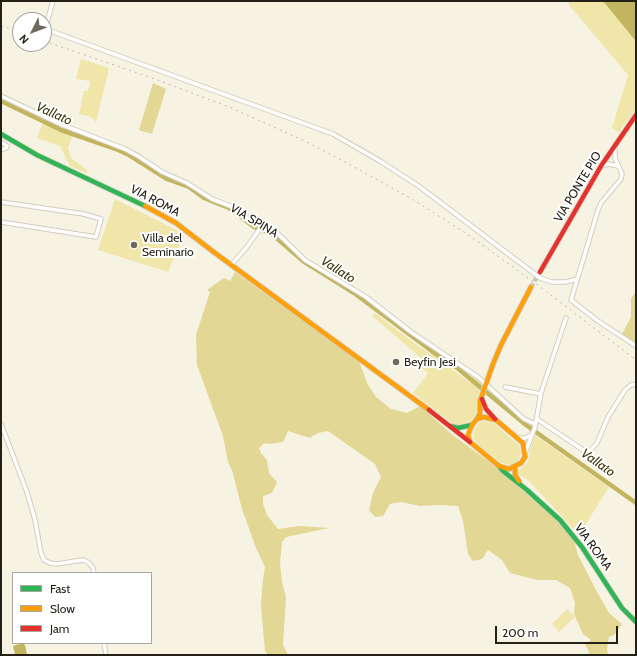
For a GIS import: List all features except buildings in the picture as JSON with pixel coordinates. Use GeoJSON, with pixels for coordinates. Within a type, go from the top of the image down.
{"type":"FeatureCollection","features":[{"type":"Feature","properties":{"kind":"main road","name":"VIA PONTE PIO"},"geometry":{"type":"LineString","coordinates":[[540,272],[607,156],[636,115]]}},
{"type":"Feature","properties":{"kind":"main road","name":"VIA ROMA"},"geometry":{"type":"LineString","coordinates":[[2,135],[36,155],[143,205],[176,223],[231,265],[364,361],[456,432],[464,436],[560,520],[582,547],[622,608],[636,622]]}},
{"type":"Feature","properties":{"kind":"main road"},"geometry":{"type":"LineString","coordinates":[[477,420],[480,413],[480,406],[485,385],[501,345],[531,288]]}},
{"type":"Feature","properties":{"kind":"main road"},"geometry":{"type":"LineString","coordinates":[[482,395],[483,404],[486,409],[496,420],[523,443],[526,453],[523,460],[515,468],[509,469],[499,466]]}},
{"type":"Feature","properties":{"kind":"main road"},"geometry":{"type":"LineString","coordinates":[[470,442],[468,434],[472,425],[477,420],[484,417],[496,420]]}},
{"type":"Feature","properties":{"kind":"main road"},"geometry":{"type":"LineString","coordinates":[[446,424],[458,428],[472,425]]}},
{"type":"Feature","properties":{"kind":"main road"},"geometry":{"type":"LineString","coordinates":[[515,468],[515,475],[527,490]]}},
{"type":"Feature","properties":{"kind":"street"},"geometry":{"type":"LineString","coordinates":[[53,1],[46,26],[48,30],[333,134],[380,161],[420,187],[540,278],[552,282],[566,282],[577,279]]}},
{"type":"Feature","properties":{"kind":"street","name":"VIA SPINA"},"geometry":{"type":"LineString","coordinates":[[1,96],[60,124],[125,149],[162,172],[187,183],[212,199],[233,207],[260,228],[273,229],[305,260],[366,297],[411,332],[478,377],[524,419],[535,425]]}},
{"type":"Feature","properties":{"kind":"street"},"geometry":{"type":"LineString","coordinates":[[1,142],[6,146],[6,148],[1,150]]}},
{"type":"Feature","properties":{"kind":"street"},"geometry":{"type":"LineString","coordinates":[[617,143],[614,152],[622,174],[621,179],[598,210],[571,300],[598,321],[636,346]]}},
{"type":"Feature","properties":{"kind":"street"},"geometry":{"type":"LineString","coordinates":[[607,156],[611,163],[618,166]]}},
{"type":"Feature","properties":{"kind":"street"},"geometry":{"type":"LineString","coordinates":[[607,156],[612,156],[615,158]]}},
{"type":"Feature","properties":{"kind":"street"},"geometry":{"type":"LineString","coordinates":[[601,166],[608,164],[618,166]]}},
{"type":"Feature","properties":{"kind":"street"},"geometry":{"type":"LineString","coordinates":[[1,202],[84,214],[101,220],[96,237],[1,222]]}},
{"type":"Feature","properties":{"kind":"street"},"geometry":{"type":"LineString","coordinates":[[231,265],[246,248],[260,228]]}},
{"type":"Feature","properties":{"kind":"street"},"geometry":{"type":"LineString","coordinates":[[526,453],[537,419],[541,394],[566,318]]}},
{"type":"Feature","properties":{"kind":"street"},"geometry":{"type":"LineString","coordinates":[[537,419],[586,452],[589,452],[596,443],[608,417],[625,390],[631,385],[636,384]]}},
{"type":"Feature","properties":{"kind":"street"},"geometry":{"type":"LineString","coordinates":[[505,387],[541,394]]}},
{"type":"Feature","properties":{"kind":"street"},"geometry":{"type":"LineString","coordinates":[[1,424],[27,492],[44,560],[57,564],[82,560],[90,564],[94,572]]}},
{"type":"Feature","properties":{"kind":"street"},"geometry":{"type":"LineString","coordinates":[[518,438],[525,438],[532,434]]}},
{"type":"Feature","properties":{"kind":"street"},"geometry":{"type":"LineString","coordinates":[[104,644],[106,655]]}},
{"type":"Feature","properties":{"kind":"shaded area"},"geometry":{"type":"Polygon","coordinates":[[[568,1],[603,1],[636,39],[636,109],[619,132],[612,128],[628,75],[569,5],[568,1]]]}},
{"type":"Feature","properties":{"kind":"shaded area"},"geometry":{"type":"Polygon","coordinates":[[[603,1],[636,1],[636,39],[634,39],[603,1]]]}},
{"type":"Feature","properties":{"kind":"shaded area"},"geometry":{"type":"Polygon","coordinates":[[[81,59],[109,68],[96,122],[91,117],[79,114],[84,91],[88,91],[90,81],[76,79],[81,59]]]}},
{"type":"Feature","properties":{"kind":"shaded area"},"geometry":{"type":"Polygon","coordinates":[[[153,83],[166,89],[152,134],[139,130],[153,83]]]}},
{"type":"Feature","properties":{"kind":"shaded area"},"geometry":{"type":"Polygon","coordinates":[[[45,118],[75,131],[68,147],[71,158],[88,171],[86,173],[70,166],[60,146],[37,138],[45,118]]]}},
{"type":"Feature","properties":{"kind":"shaded area"},"geometry":{"type":"Polygon","coordinates":[[[115,199],[184,234],[168,272],[98,250],[115,199]]]}},
{"type":"Feature","properties":{"kind":"shaded area"},"geometry":{"type":"Polygon","coordinates":[[[235,272],[359,361],[367,383],[376,397],[391,409],[407,413],[420,406],[454,436],[496,467],[553,517],[574,540],[578,555],[609,613],[622,624],[614,635],[609,637],[607,649],[608,655],[590,655],[585,644],[591,640],[583,634],[574,614],[575,603],[570,588],[556,580],[537,580],[510,573],[502,560],[488,550],[482,559],[473,561],[468,554],[463,521],[458,506],[420,506],[401,502],[390,504],[383,516],[375,517],[369,510],[373,493],[381,477],[375,464],[328,431],[318,433],[310,438],[288,431],[283,442],[270,444],[264,443],[259,448],[267,460],[269,473],[277,482],[272,493],[263,496],[263,504],[267,515],[278,529],[299,526],[329,528],[286,537],[282,542],[280,563],[282,582],[286,597],[283,645],[288,655],[268,655],[265,651],[261,605],[265,567],[256,548],[242,509],[232,470],[228,462],[223,436],[197,365],[196,335],[210,292],[207,290],[224,278],[230,281],[235,272]]]}},
{"type":"Feature","properties":{"kind":"shaded area"},"geometry":{"type":"Polygon","coordinates":[[[636,292],[636,344],[622,334],[631,317],[631,298],[636,292]]]}},
{"type":"Feature","properties":{"kind":"shaded area"},"geometry":{"type":"Polygon","coordinates":[[[375,313],[469,382],[473,376],[482,383],[477,400],[475,417],[468,423],[460,426],[453,424],[413,393],[428,373],[416,364],[420,357],[372,316],[375,313]]]}},
{"type":"Feature","properties":{"kind":"shaded area"},"geometry":{"type":"Polygon","coordinates":[[[483,421],[492,422],[519,445],[521,453],[518,461],[510,465],[501,463],[477,444],[474,439],[474,430],[479,423],[483,421]]]}},
{"type":"Feature","properties":{"kind":"shaded area"},"geometry":{"type":"Polygon","coordinates":[[[535,435],[609,487],[579,535],[529,481],[518,474],[518,470],[526,465],[535,435]]]}},
{"type":"Feature","properties":{"kind":"shaded area"},"geometry":{"type":"Polygon","coordinates":[[[567,609],[575,617],[559,632],[552,624],[567,609]]]}},
{"type":"Feature","properties":{"kind":"shaded area"},"geometry":{"type":"Polygon","coordinates":[[[24,644],[27,655],[15,655],[13,646],[24,644]]]}},
{"type":"Feature","properties":{"kind":"waterway","name":"Vallato"},"geometry":{"type":"LineString","coordinates":[[1,101],[61,130],[129,155],[167,179],[189,187],[204,198],[229,208],[254,227],[272,234],[303,261],[354,293],[433,352],[456,367],[526,425],[636,503]]}},
{"type":"Feature","properties":{"kind":"tunnel"},"geometry":{"type":"LineString","coordinates":[[531,287],[539,273]]}},
{"type":"Feature","properties":{"kind":"railway"},"geometry":{"type":"LineString","coordinates":[[1,26],[12,29]]}},
{"type":"Feature","properties":{"kind":"railway"},"geometry":{"type":"LineString","coordinates":[[52,44],[155,79],[229,107],[307,142],[347,163],[412,199],[470,236],[535,283],[636,360]]}},
{"type":"Feature","properties":{"kind":"traffic: fast"},"geometry":{"type":"LineString","coordinates":[[1,134],[37,155],[145,206]]}},
{"type":"Feature","properties":{"kind":"traffic: fast"},"geometry":{"type":"LineString","coordinates":[[450,426],[458,428],[472,425]]}},
{"type":"Feature","properties":{"kind":"traffic: fast"},"geometry":{"type":"LineString","coordinates":[[499,466],[560,520],[582,547],[622,608],[636,622]]}},
{"type":"Feature","properties":{"kind":"traffic: slow"},"geometry":{"type":"LineString","coordinates":[[145,206],[176,223],[429,410]]}},
{"type":"Feature","properties":{"kind":"traffic: slow"},"geometry":{"type":"LineString","coordinates":[[477,419],[480,413],[480,401],[493,364],[501,345],[531,287]]}},
{"type":"Feature","properties":{"kind":"traffic: slow"},"geometry":{"type":"LineString","coordinates":[[484,417],[496,420],[523,443],[525,457],[521,463],[509,469],[499,466],[470,442],[468,435],[472,425],[477,419],[484,417]]}},
{"type":"Feature","properties":{"kind":"traffic: slow"},"geometry":{"type":"LineString","coordinates":[[515,467],[515,475],[519,481]]}},
{"type":"Feature","properties":{"kind":"traffic: jam"},"geometry":{"type":"LineString","coordinates":[[540,272],[601,166],[636,115]]}},
{"type":"Feature","properties":{"kind":"traffic: jam"},"geometry":{"type":"LineString","coordinates":[[482,399],[486,409],[495,419]]}},
{"type":"Feature","properties":{"kind":"traffic: jam"},"geometry":{"type":"LineString","coordinates":[[429,410],[470,442]]}},
{"type":"Feature","properties":{"kind":"place","name":"Villa del Seminario"},"geometry":{"type":"Point","coordinates":[134,245]}},
{"type":"Feature","properties":{"kind":"place","name":"Beyfin Jesi"},"geometry":{"type":"Point","coordinates":[396,362]}}]}
